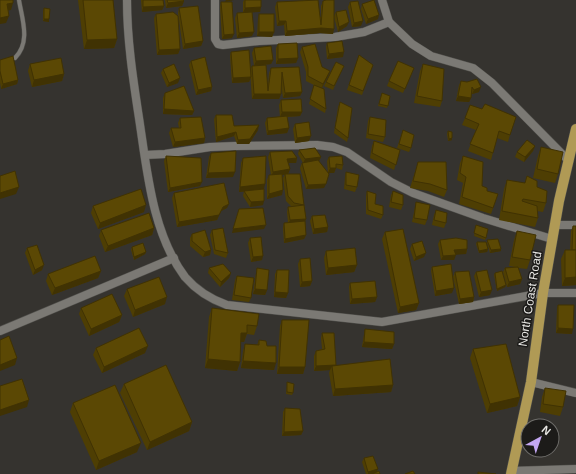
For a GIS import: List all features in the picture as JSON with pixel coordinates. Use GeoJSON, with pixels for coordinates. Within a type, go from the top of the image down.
{"type":"FeatureCollection","features":[{"type":"Feature","properties":{"kind":"main road","name":"North Coast Road"},"geometry":{"type":"LineString","coordinates":[[511,473],[531,382],[552,238],[569,161],[574,148],[576,129]]}},
{"type":"Feature","properties":{"kind":"street"},"geometry":{"type":"LineString","coordinates":[[127,0],[133,74],[145,155],[155,205],[163,234],[174,258],[185,276],[197,290],[212,300],[227,305],[382,322],[543,293],[576,293]]}},
{"type":"Feature","properties":{"kind":"street"},"geometry":{"type":"LineString","coordinates":[[215,0],[215,39],[218,44],[223,45],[259,41],[335,37],[364,32],[389,22]]}},
{"type":"Feature","properties":{"kind":"street"},"geometry":{"type":"LineString","coordinates":[[382,0],[389,22],[412,44],[431,56],[473,68],[492,83],[569,161]]}},
{"type":"Feature","properties":{"kind":"street"},"geometry":{"type":"LineString","coordinates":[[145,155],[165,154],[210,147],[317,145],[333,147],[347,152],[391,182],[413,193],[483,218],[552,238]]}},
{"type":"Feature","properties":{"kind":"street"},"geometry":{"type":"LineString","coordinates":[[555,225],[576,224]]}},
{"type":"Feature","properties":{"kind":"street"},"geometry":{"type":"LineString","coordinates":[[0,331],[174,258]]}},
{"type":"Feature","properties":{"kind":"street"},"geometry":{"type":"LineString","coordinates":[[531,382],[576,393]]}},
{"type":"Feature","properties":{"kind":"street"},"geometry":{"type":"LineString","coordinates":[[511,473],[576,469]]}},
{"type":"Feature","properties":{"kind":"lane"},"geometry":{"type":"LineString","coordinates":[[15,58],[21,52],[25,41],[19,0]]}},
{"type":"Feature","properties":{"kind":"building"},"geometry":{"type":"Polygon","coordinates":[[[0,0],[13,0],[13,3],[7,4],[9,16],[0,18],[0,0]]]}},
{"type":"Feature","properties":{"kind":"building"},"geometry":{"type":"Polygon","coordinates":[[[83,0],[113,0],[117,39],[87,40],[83,0]]]}},
{"type":"Feature","properties":{"kind":"building"},"geometry":{"type":"Polygon","coordinates":[[[143,0],[163,0],[164,6],[143,7],[143,0]]]}},
{"type":"Feature","properties":{"kind":"building"},"geometry":{"type":"Polygon","coordinates":[[[167,0],[183,0],[184,1],[168,3],[167,0]]]}},
{"type":"Feature","properties":{"kind":"building"},"geometry":{"type":"Polygon","coordinates":[[[245,0],[261,0],[261,7],[245,8],[245,0]]]}},
{"type":"Feature","properties":{"kind":"building"},"geometry":{"type":"Polygon","coordinates":[[[318,0],[321,25],[323,1],[334,0],[334,29],[321,28],[287,31],[286,21],[279,21],[277,2],[318,0]]]}},
{"type":"Feature","properties":{"kind":"building"},"geometry":{"type":"Polygon","coordinates":[[[374,0],[379,15],[368,19],[362,4],[374,0]]]}},
{"type":"Feature","properties":{"kind":"building"},"geometry":{"type":"Polygon","coordinates":[[[358,1],[363,21],[354,23],[350,2],[358,1]]]}},
{"type":"Feature","properties":{"kind":"building"},"geometry":{"type":"Polygon","coordinates":[[[221,2],[232,2],[234,34],[224,35],[221,2]]]}},
{"type":"Feature","properties":{"kind":"building"},"geometry":{"type":"Polygon","coordinates":[[[198,6],[203,41],[185,44],[179,8],[198,6]]]}},
{"type":"Feature","properties":{"kind":"building"},"geometry":{"type":"Polygon","coordinates":[[[44,8],[50,9],[49,19],[44,19],[44,8]]]}},
{"type":"Feature","properties":{"kind":"building"},"geometry":{"type":"Polygon","coordinates":[[[346,10],[349,22],[339,27],[336,12],[346,10]]]}},
{"type":"Feature","properties":{"kind":"building"},"geometry":{"type":"Polygon","coordinates":[[[173,12],[178,16],[180,49],[159,50],[156,14],[173,12]]]}},
{"type":"Feature","properties":{"kind":"building"},"geometry":{"type":"Polygon","coordinates":[[[252,12],[254,32],[239,33],[237,13],[252,12]]]}},
{"type":"Feature","properties":{"kind":"building"},"geometry":{"type":"Polygon","coordinates":[[[259,14],[274,14],[274,32],[259,32],[259,14]]]}},
{"type":"Feature","properties":{"kind":"building"},"geometry":{"type":"Polygon","coordinates":[[[342,41],[344,52],[329,54],[327,43],[342,41]]]}},
{"type":"Feature","properties":{"kind":"building"},"geometry":{"type":"Polygon","coordinates":[[[297,43],[298,58],[278,59],[278,44],[297,43]]]}},
{"type":"Feature","properties":{"kind":"building"},"geometry":{"type":"Polygon","coordinates":[[[315,44],[322,67],[330,71],[323,84],[308,76],[308,67],[302,47],[315,44]]]}},
{"type":"Feature","properties":{"kind":"building"},"geometry":{"type":"Polygon","coordinates":[[[271,46],[273,60],[256,61],[254,48],[271,46]]]}},
{"type":"Feature","properties":{"kind":"building"},"geometry":{"type":"Polygon","coordinates":[[[249,50],[251,77],[233,78],[231,52],[249,50]]]}},
{"type":"Feature","properties":{"kind":"building"},"geometry":{"type":"Polygon","coordinates":[[[359,55],[373,65],[363,91],[349,85],[359,55]]]}},
{"type":"Feature","properties":{"kind":"building"},"geometry":{"type":"Polygon","coordinates":[[[13,56],[18,80],[3,84],[0,71],[0,60],[13,56]]]}},
{"type":"Feature","properties":{"kind":"building"},"geometry":{"type":"Polygon","coordinates":[[[205,57],[212,87],[198,90],[191,61],[205,57]]]}},
{"type":"Feature","properties":{"kind":"building"},"geometry":{"type":"Polygon","coordinates":[[[61,58],[64,74],[34,80],[30,64],[61,58]]]}},
{"type":"Feature","properties":{"kind":"building"},"geometry":{"type":"Polygon","coordinates":[[[398,61],[414,68],[405,89],[389,81],[398,61]]]}},
{"type":"Feature","properties":{"kind":"building"},"geometry":{"type":"Polygon","coordinates":[[[336,62],[344,66],[334,86],[326,82],[336,62]]]}},
{"type":"Feature","properties":{"kind":"building"},"geometry":{"type":"Polygon","coordinates":[[[174,64],[180,78],[169,83],[163,69],[174,64]]]}},
{"type":"Feature","properties":{"kind":"building"},"geometry":{"type":"Polygon","coordinates":[[[423,64],[444,69],[442,101],[417,96],[423,64]]]}},
{"type":"Feature","properties":{"kind":"building"},"geometry":{"type":"Polygon","coordinates":[[[266,65],[268,91],[271,68],[299,67],[302,92],[285,93],[282,72],[281,94],[254,94],[252,66],[266,65]]]}},
{"type":"Feature","properties":{"kind":"building"},"geometry":{"type":"Polygon","coordinates":[[[477,79],[481,87],[474,90],[472,87],[471,98],[458,96],[461,81],[467,82],[477,79]]]}},
{"type":"Feature","properties":{"kind":"building"},"geometry":{"type":"Polygon","coordinates":[[[314,85],[324,89],[326,109],[310,99],[314,85]]]}},
{"type":"Feature","properties":{"kind":"building"},"geometry":{"type":"Polygon","coordinates":[[[184,86],[194,111],[164,109],[165,93],[184,86]]]}},
{"type":"Feature","properties":{"kind":"building"},"geometry":{"type":"Polygon","coordinates":[[[382,93],[390,96],[388,106],[379,104],[382,93]]]}},
{"type":"Feature","properties":{"kind":"building"},"geometry":{"type":"Polygon","coordinates":[[[301,99],[302,112],[282,112],[281,100],[301,99]]]}},
{"type":"Feature","properties":{"kind":"building"},"geometry":{"type":"Polygon","coordinates":[[[340,102],[352,108],[348,138],[335,128],[340,102]]]}},
{"type":"Feature","properties":{"kind":"building"},"geometry":{"type":"Polygon","coordinates":[[[485,104],[516,117],[510,135],[499,131],[493,153],[470,144],[479,124],[465,118],[470,105],[482,109],[485,104]]]}},
{"type":"Feature","properties":{"kind":"building"},"geometry":{"type":"Polygon","coordinates":[[[216,115],[232,115],[234,126],[259,125],[250,139],[238,140],[236,132],[217,137],[216,115]]]}},
{"type":"Feature","properties":{"kind":"building"},"geometry":{"type":"Polygon","coordinates":[[[287,116],[289,128],[268,131],[267,118],[287,116]]]}},
{"type":"Feature","properties":{"kind":"building"},"geometry":{"type":"Polygon","coordinates":[[[201,117],[205,138],[175,142],[171,128],[181,128],[180,118],[201,117]]]}},
{"type":"Feature","properties":{"kind":"building"},"geometry":{"type":"Polygon","coordinates":[[[370,117],[386,120],[385,137],[368,134],[370,117]]]}},
{"type":"Feature","properties":{"kind":"building"},"geometry":{"type":"Polygon","coordinates":[[[309,122],[311,136],[297,138],[295,124],[309,122]]]}},
{"type":"Feature","properties":{"kind":"building"},"geometry":{"type":"Polygon","coordinates":[[[403,130],[414,135],[411,148],[399,144],[403,130]]]}},
{"type":"Feature","properties":{"kind":"building"},"geometry":{"type":"Polygon","coordinates":[[[448,131],[452,132],[452,138],[449,139],[448,131]]]}},
{"type":"Feature","properties":{"kind":"building"},"geometry":{"type":"Polygon","coordinates":[[[527,140],[535,146],[525,157],[517,152],[527,140]]]}},
{"type":"Feature","properties":{"kind":"building"},"geometry":{"type":"Polygon","coordinates":[[[374,141],[400,150],[396,165],[372,153],[374,141]]]}},
{"type":"Feature","properties":{"kind":"building"},"geometry":{"type":"Polygon","coordinates":[[[541,147],[563,152],[558,174],[537,169],[541,147]]]}},
{"type":"Feature","properties":{"kind":"building"},"geometry":{"type":"Polygon","coordinates":[[[315,148],[321,157],[305,159],[299,150],[315,148]]]}},
{"type":"Feature","properties":{"kind":"building"},"geometry":{"type":"Polygon","coordinates":[[[236,151],[235,172],[208,173],[211,153],[236,151]]]}},
{"type":"Feature","properties":{"kind":"building"},"geometry":{"type":"Polygon","coordinates":[[[292,151],[297,158],[287,159],[290,169],[273,172],[270,152],[292,151]]]}},
{"type":"Feature","properties":{"kind":"building"},"geometry":{"type":"Polygon","coordinates":[[[166,156],[201,158],[202,182],[170,188],[166,156]]]}},
{"type":"Feature","properties":{"kind":"building"},"geometry":{"type":"Polygon","coordinates":[[[266,156],[265,184],[240,187],[243,158],[266,156]]]}},
{"type":"Feature","properties":{"kind":"building"},"geometry":{"type":"Polygon","coordinates":[[[342,156],[343,165],[336,164],[336,168],[330,168],[329,157],[342,156]]]}},
{"type":"Feature","properties":{"kind":"building"},"geometry":{"type":"Polygon","coordinates":[[[463,156],[483,162],[482,186],[487,188],[487,191],[498,194],[493,208],[462,197],[466,177],[460,173],[463,156]]]}},
{"type":"Feature","properties":{"kind":"building"},"geometry":{"type":"Polygon","coordinates":[[[318,160],[329,174],[326,184],[308,185],[302,163],[318,160]]]}},
{"type":"Feature","properties":{"kind":"building"},"geometry":{"type":"Polygon","coordinates":[[[418,162],[446,162],[447,190],[430,184],[413,181],[418,162]]]}},
{"type":"Feature","properties":{"kind":"building"},"geometry":{"type":"Polygon","coordinates":[[[15,171],[19,187],[0,193],[0,176],[15,171]]]}},
{"type":"Feature","properties":{"kind":"building"},"geometry":{"type":"Polygon","coordinates":[[[346,172],[359,175],[357,187],[346,185],[346,172]]]}},
{"type":"Feature","properties":{"kind":"building"},"geometry":{"type":"Polygon","coordinates":[[[282,174],[283,190],[269,194],[269,175],[282,174]]]}},
{"type":"Feature","properties":{"kind":"building"},"geometry":{"type":"Polygon","coordinates":[[[285,174],[300,174],[304,205],[294,203],[288,196],[285,174]]]}},
{"type":"Feature","properties":{"kind":"building"},"geometry":{"type":"Polygon","coordinates":[[[527,176],[537,181],[537,187],[547,191],[546,203],[523,199],[522,201],[537,206],[538,218],[502,211],[507,180],[525,183],[527,176]]]}},
{"type":"Feature","properties":{"kind":"building"},"geometry":{"type":"Polygon","coordinates":[[[224,183],[229,204],[223,207],[219,215],[179,222],[174,193],[224,183]]]}},
{"type":"Feature","properties":{"kind":"building"},"geometry":{"type":"Polygon","coordinates":[[[141,189],[146,205],[100,223],[93,206],[141,189]]]}},
{"type":"Feature","properties":{"kind":"building"},"geometry":{"type":"Polygon","coordinates":[[[264,189],[264,201],[251,202],[244,191],[264,189]]]}},
{"type":"Feature","properties":{"kind":"building"},"geometry":{"type":"Polygon","coordinates":[[[367,191],[376,194],[375,204],[383,206],[383,215],[368,210],[367,191]]]}},
{"type":"Feature","properties":{"kind":"building"},"geometry":{"type":"Polygon","coordinates":[[[393,191],[403,195],[403,205],[391,202],[393,191]]]}},
{"type":"Feature","properties":{"kind":"building"},"geometry":{"type":"Polygon","coordinates":[[[416,202],[430,205],[427,220],[414,218],[416,202]]]}},
{"type":"Feature","properties":{"kind":"building"},"geometry":{"type":"Polygon","coordinates":[[[304,205],[306,219],[290,220],[288,207],[304,205]]]}},
{"type":"Feature","properties":{"kind":"building"},"geometry":{"type":"Polygon","coordinates":[[[263,208],[266,225],[233,229],[239,209],[263,208]]]}},
{"type":"Feature","properties":{"kind":"building"},"geometry":{"type":"Polygon","coordinates":[[[436,210],[447,213],[446,223],[434,220],[436,210]]]}},
{"type":"Feature","properties":{"kind":"building"},"geometry":{"type":"Polygon","coordinates":[[[149,213],[154,228],[108,246],[101,230],[149,213]]]}},
{"type":"Feature","properties":{"kind":"building"},"geometry":{"type":"Polygon","coordinates":[[[325,215],[328,227],[314,229],[312,216],[325,215]]]}},
{"type":"Feature","properties":{"kind":"building"},"geometry":{"type":"Polygon","coordinates":[[[305,221],[306,235],[285,239],[284,223],[305,221]]]}},
{"type":"Feature","properties":{"kind":"building"},"geometry":{"type":"Polygon","coordinates":[[[476,225],[488,229],[486,238],[474,233],[476,225]]]}},
{"type":"Feature","properties":{"kind":"building"},"geometry":{"type":"Polygon","coordinates":[[[573,226],[576,226],[576,250],[572,250],[573,226]]]}},
{"type":"Feature","properties":{"kind":"building"},"geometry":{"type":"Polygon","coordinates":[[[223,228],[228,253],[215,250],[212,230],[223,228]]]}},
{"type":"Feature","properties":{"kind":"building"},"geometry":{"type":"Polygon","coordinates":[[[403,229],[419,303],[400,307],[385,232],[403,229]]]}},
{"type":"Feature","properties":{"kind":"building"},"geometry":{"type":"Polygon","coordinates":[[[205,230],[211,250],[205,252],[192,241],[192,234],[205,230]]]}},
{"type":"Feature","properties":{"kind":"building"},"geometry":{"type":"Polygon","coordinates":[[[517,231],[536,235],[530,260],[512,257],[517,231]]]}},
{"type":"Feature","properties":{"kind":"building"},"geometry":{"type":"Polygon","coordinates":[[[261,237],[263,256],[253,257],[250,238],[261,237]]]}},
{"type":"Feature","properties":{"kind":"building"},"geometry":{"type":"Polygon","coordinates":[[[456,238],[467,240],[467,249],[454,250],[456,255],[443,256],[440,240],[456,238]]]}},
{"type":"Feature","properties":{"kind":"building"},"geometry":{"type":"Polygon","coordinates":[[[498,239],[501,249],[491,250],[487,240],[498,239]]]}},
{"type":"Feature","properties":{"kind":"building"},"geometry":{"type":"Polygon","coordinates":[[[422,241],[426,253],[416,257],[412,244],[422,241]]]}},
{"type":"Feature","properties":{"kind":"building"},"geometry":{"type":"Polygon","coordinates":[[[477,242],[486,242],[488,249],[479,251],[477,242]]]}},
{"type":"Feature","properties":{"kind":"building"},"geometry":{"type":"Polygon","coordinates":[[[143,243],[146,252],[134,257],[132,247],[143,243]]]}},
{"type":"Feature","properties":{"kind":"building"},"geometry":{"type":"Polygon","coordinates":[[[37,245],[44,265],[35,270],[27,248],[37,245]]]}},
{"type":"Feature","properties":{"kind":"building"},"geometry":{"type":"Polygon","coordinates":[[[355,248],[357,265],[328,268],[326,251],[355,248]]]}},
{"type":"Feature","properties":{"kind":"building"},"geometry":{"type":"Polygon","coordinates":[[[565,250],[576,250],[576,277],[565,278],[565,250]]]}},
{"type":"Feature","properties":{"kind":"building"},"geometry":{"type":"Polygon","coordinates":[[[95,256],[101,271],[55,288],[48,274],[95,256]]]}},
{"type":"Feature","properties":{"kind":"building"},"geometry":{"type":"Polygon","coordinates":[[[310,258],[312,281],[302,282],[300,259],[310,258]]]}},
{"type":"Feature","properties":{"kind":"building"},"geometry":{"type":"Polygon","coordinates":[[[223,264],[231,273],[221,282],[209,268],[223,264]]]}},
{"type":"Feature","properties":{"kind":"building"},"geometry":{"type":"Polygon","coordinates":[[[451,264],[454,288],[436,291],[432,267],[451,264]]]}},
{"type":"Feature","properties":{"kind":"building"},"geometry":{"type":"Polygon","coordinates":[[[518,267],[522,279],[509,282],[505,268],[518,267]]]}},
{"type":"Feature","properties":{"kind":"building"},"geometry":{"type":"Polygon","coordinates":[[[257,268],[269,270],[267,290],[255,289],[257,268]]]}},
{"type":"Feature","properties":{"kind":"building"},"geometry":{"type":"Polygon","coordinates":[[[277,270],[289,270],[288,293],[275,292],[277,270]]]}},
{"type":"Feature","properties":{"kind":"building"},"geometry":{"type":"Polygon","coordinates":[[[487,270],[492,290],[481,292],[476,272],[487,270]]]}},
{"type":"Feature","properties":{"kind":"building"},"geometry":{"type":"Polygon","coordinates":[[[469,271],[474,297],[460,299],[455,272],[469,271]]]}},
{"type":"Feature","properties":{"kind":"building"},"geometry":{"type":"Polygon","coordinates":[[[502,271],[506,285],[497,289],[495,273],[502,271]]]}},
{"type":"Feature","properties":{"kind":"building"},"geometry":{"type":"Polygon","coordinates":[[[237,276],[254,278],[251,298],[234,295],[237,276]]]}},
{"type":"Feature","properties":{"kind":"building"},"geometry":{"type":"Polygon","coordinates":[[[159,277],[167,297],[135,310],[127,289],[159,277]]]}},
{"type":"Feature","properties":{"kind":"building"},"geometry":{"type":"Polygon","coordinates":[[[375,281],[377,297],[352,299],[350,283],[375,281]]]}},
{"type":"Feature","properties":{"kind":"building"},"geometry":{"type":"Polygon","coordinates":[[[112,294],[122,315],[91,329],[81,308],[112,294]]]}},
{"type":"Feature","properties":{"kind":"building"},"geometry":{"type":"Polygon","coordinates":[[[558,305],[574,305],[573,329],[558,328],[558,305]]]}},
{"type":"Feature","properties":{"kind":"building"},"geometry":{"type":"Polygon","coordinates":[[[212,308],[259,314],[257,326],[247,325],[247,333],[241,333],[240,362],[208,359],[212,308]]]}},
{"type":"Feature","properties":{"kind":"building"},"geometry":{"type":"Polygon","coordinates":[[[282,320],[309,320],[305,367],[279,367],[282,320]]]}},
{"type":"Feature","properties":{"kind":"building"},"geometry":{"type":"Polygon","coordinates":[[[139,328],[148,346],[104,367],[96,348],[139,328]]]}},
{"type":"Feature","properties":{"kind":"building"},"geometry":{"type":"Polygon","coordinates":[[[365,329],[394,332],[394,344],[364,342],[365,329]]]}},
{"type":"Feature","properties":{"kind":"building"},"geometry":{"type":"Polygon","coordinates":[[[322,333],[334,333],[336,365],[316,366],[316,351],[325,349],[322,333]]]}},
{"type":"Feature","properties":{"kind":"building"},"geometry":{"type":"Polygon","coordinates":[[[9,336],[17,358],[0,365],[0,340],[9,336]]]}},
{"type":"Feature","properties":{"kind":"building"},"geometry":{"type":"Polygon","coordinates":[[[259,340],[266,341],[267,346],[276,346],[276,363],[243,361],[245,344],[259,345],[259,340]]]}},
{"type":"Feature","properties":{"kind":"building"},"geometry":{"type":"Polygon","coordinates":[[[506,344],[520,397],[490,404],[473,349],[506,344]]]}},
{"type":"Feature","properties":{"kind":"building"},"geometry":{"type":"Polygon","coordinates":[[[390,359],[393,385],[335,389],[332,366],[390,359]]]}},
{"type":"Feature","properties":{"kind":"building"},"geometry":{"type":"Polygon","coordinates":[[[166,365],[192,422],[150,442],[124,384],[166,365]]]}},
{"type":"Feature","properties":{"kind":"building"},"geometry":{"type":"Polygon","coordinates":[[[22,379],[29,400],[0,410],[0,386],[22,379]]]}},
{"type":"Feature","properties":{"kind":"building"},"geometry":{"type":"Polygon","coordinates":[[[287,382],[294,384],[293,393],[287,392],[287,382]]]}},
{"type":"Feature","properties":{"kind":"building"},"geometry":{"type":"Polygon","coordinates":[[[115,385],[141,443],[99,461],[73,403],[115,385]]]}},
{"type":"Feature","properties":{"kind":"building"},"geometry":{"type":"Polygon","coordinates":[[[545,388],[566,391],[563,407],[543,404],[545,388]]]}},
{"type":"Feature","properties":{"kind":"building"},"geometry":{"type":"Polygon","coordinates":[[[285,408],[300,409],[303,431],[284,432],[285,408]]]}},
{"type":"Feature","properties":{"kind":"building"},"geometry":{"type":"Polygon","coordinates":[[[373,456],[378,469],[368,472],[364,458],[373,456]]]}},
{"type":"Feature","properties":{"kind":"building"},"geometry":{"type":"Polygon","coordinates":[[[379,471],[380,474],[372,474],[379,471]]]}},
{"type":"Feature","properties":{"kind":"building"},"geometry":{"type":"Polygon","coordinates":[[[413,471],[415,474],[405,474],[413,471]]]}},
{"type":"Feature","properties":{"kind":"building"},"geometry":{"type":"Polygon","coordinates":[[[478,472],[496,474],[478,474],[478,472]]]}}]}
